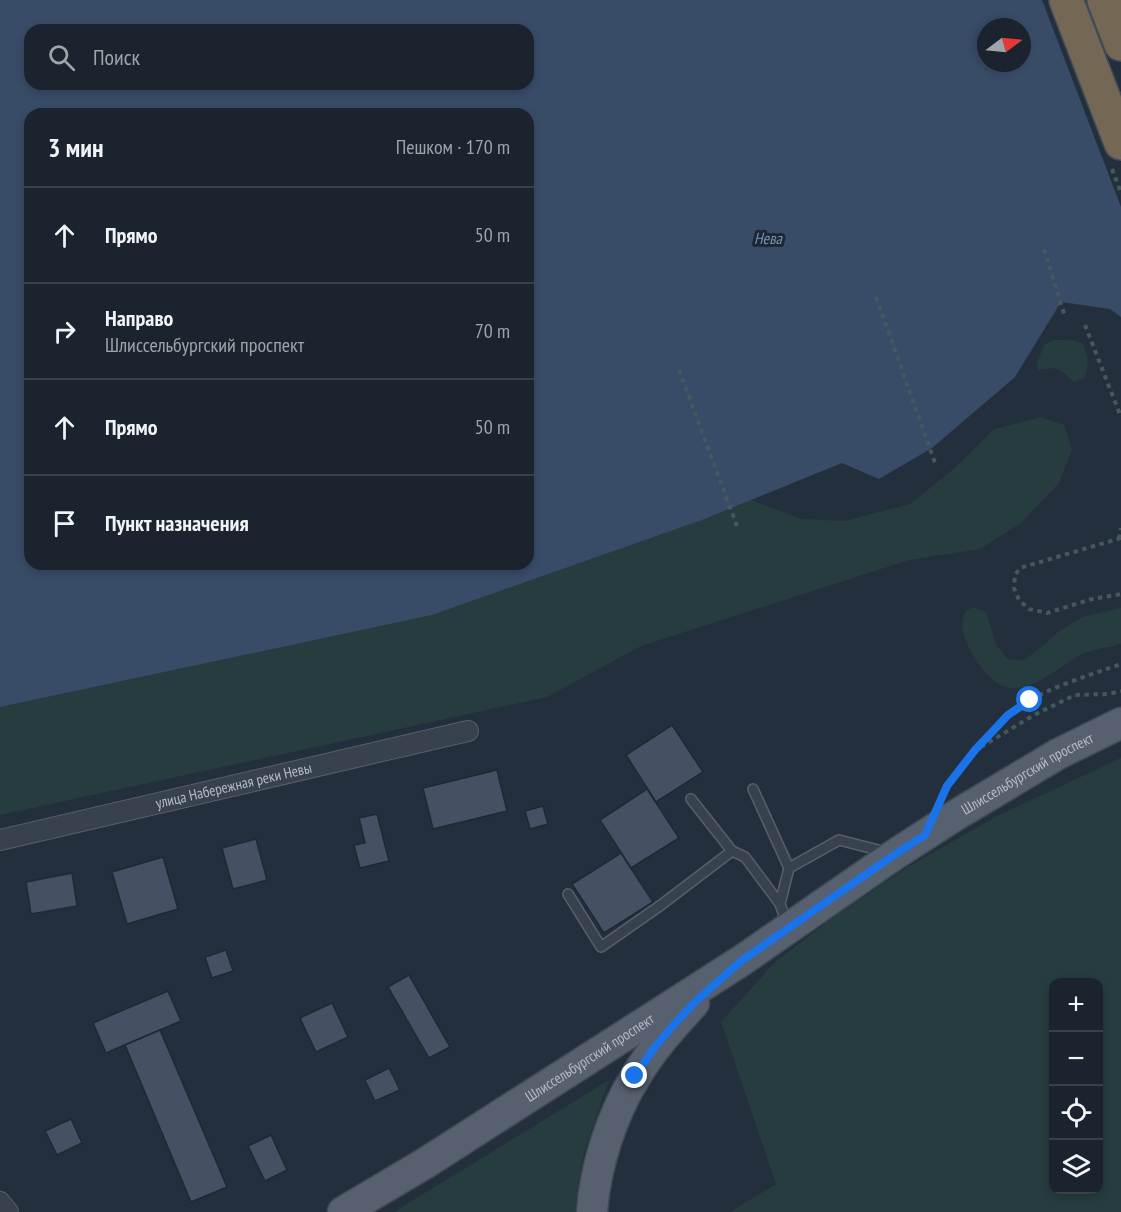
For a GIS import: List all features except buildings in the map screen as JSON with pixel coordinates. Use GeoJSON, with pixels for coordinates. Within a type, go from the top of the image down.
{"type":"FeatureCollection","features":[{"type":"Feature","properties":{"kind":"highway"},"geometry":{"type":"LineString","coordinates":[[1066,0],[1121,144]]}},
{"type":"Feature","properties":{"kind":"highway"},"geometry":{"type":"LineString","coordinates":[[1104,0],[1121,44]]}},
{"type":"Feature","properties":{"kind":"main road","name":"Шлиссельбургский проспект"},"geometry":{"type":"LineString","coordinates":[[343,1212],[424,1164],[741,961],[784,916],[894,855],[1058,754],[1121,723]]}},
{"type":"Feature","properties":{"kind":"main road"},"geometry":{"type":"LineString","coordinates":[[592,1212],[598,1172],[608,1138],[635,1076],[654,1048],[678,1020],[741,961]]}},
{"type":"Feature","properties":{"kind":"street","name":"улица Набережная реки Невы"},"geometry":{"type":"LineString","coordinates":[[0,840],[468,731]]}},
{"type":"Feature","properties":{"kind":"street"},"geometry":{"type":"LineString","coordinates":[[0,1202],[8,1212]]}},
{"type":"Feature","properties":{"kind":"lane"},"geometry":{"type":"LineString","coordinates":[[753,789],[789,868],[784,916]]}},
{"type":"Feature","properties":{"kind":"lane"},"geometry":{"type":"LineString","coordinates":[[691,799],[732,851],[745,857],[784,916]]}},
{"type":"Feature","properties":{"kind":"lane"},"geometry":{"type":"LineString","coordinates":[[789,868],[839,840],[894,855]]}},
{"type":"Feature","properties":{"kind":"lane"},"geometry":{"type":"LineString","coordinates":[[568,894],[601,947],[732,851]]}},
{"type":"Feature","properties":{"kind":"path"},"geometry":{"type":"LineString","coordinates":[[1044,249],[1065,317]]}},
{"type":"Feature","properties":{"kind":"path"},"geometry":{"type":"LineString","coordinates":[[876,297],[934,463]]}},
{"type":"Feature","properties":{"kind":"path"},"geometry":{"type":"LineString","coordinates":[[1085,326],[1121,417]]}},
{"type":"Feature","properties":{"kind":"path"},"geometry":{"type":"LineString","coordinates":[[679,370],[737,526]]}},
{"type":"Feature","properties":{"kind":"path"},"geometry":{"type":"LineString","coordinates":[[1121,528],[1120,539],[1020,568],[1015,575],[1014,588],[1019,600],[1029,609],[1047,613],[1092,599],[1121,594]]}},
{"type":"Feature","properties":{"kind":"path"},"geometry":{"type":"LineString","coordinates":[[943,795],[947,786],[975,750],[1008,715],[1030,700],[1080,678],[1121,664]]}},
{"type":"Feature","properties":{"kind":"path"},"geometry":{"type":"LineString","coordinates":[[975,750],[1034,715],[1075,695],[1121,691]]}},
{"type":"Feature","properties":{"kind":"green space"},"geometry":{"type":"Polygon","coordinates":[[[1054,340],[1071,340],[1084,344],[1088,362],[1085,378],[1074,382],[1055,368],[1038,370],[1037,363],[1044,345],[1054,340]]]}},
{"type":"Feature","properties":{"kind":"green space"},"geometry":{"type":"Polygon","coordinates":[[[1041,417],[1064,425],[1072,449],[1059,483],[1021,523],[980,549],[909,560],[641,646],[547,697],[0,815],[0,707],[432,615],[702,520],[751,500],[802,519],[844,521],[910,504],[951,471],[994,429],[1041,417]]]}},
{"type":"Feature","properties":{"kind":"green space"},"geometry":{"type":"Polygon","coordinates":[[[973,607],[986,612],[996,644],[1007,659],[1024,660],[1058,632],[1082,617],[1121,608],[1121,644],[1085,653],[1033,684],[1015,688],[1006,687],[997,683],[984,670],[965,639],[962,620],[967,611],[973,607]]]}},
{"type":"Feature","properties":{"kind":"green space"},"geometry":{"type":"Polygon","coordinates":[[[1121,758],[1121,1212],[730,1212],[776,1184],[721,1022],[774,963],[831,919],[903,870],[995,817],[1121,758]]]}},
{"type":"Feature","properties":{"kind":"green space"},"geometry":{"type":"Polygon","coordinates":[[[609,1080],[584,1153],[575,1212],[394,1212],[609,1080]]]}},
{"type":"Feature","properties":{"kind":"water","name":"Нева"},"geometry":{"type":"Polygon","coordinates":[[[0,0],[1121,0],[1121,317],[1110,309],[1061,302],[1015,377],[932,448],[879,479],[842,463],[702,520],[432,615],[0,707],[0,0]]]}},
{"type":"Feature","properties":{"kind":"pier"},"geometry":{"type":"Polygon","coordinates":[[[1042,0],[1121,0],[1121,207],[1042,0]]]}},
{"type":"Feature","properties":{"kind":"route"},"geometry":{"type":"LineString","coordinates":[[635,1076],[654,1048],[678,1020],[741,961],[925,835],[947,786],[975,750],[1008,715],[1030,700]]}}]}
